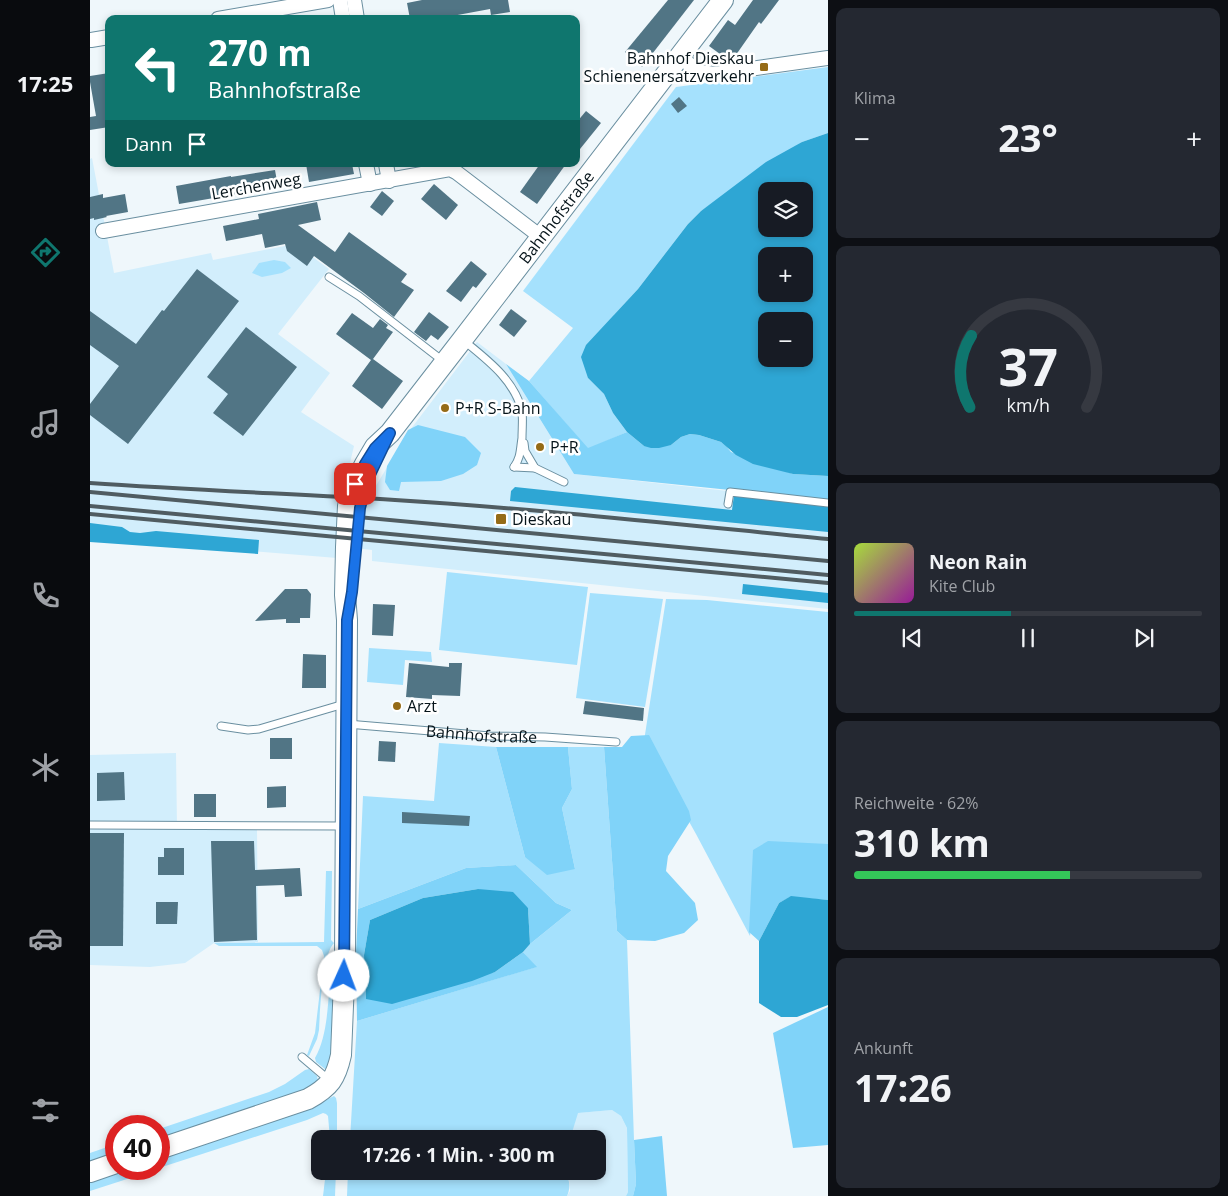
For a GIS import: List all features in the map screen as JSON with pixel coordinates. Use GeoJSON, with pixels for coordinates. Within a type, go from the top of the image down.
{"type":"FeatureCollection","features":[{"type":"Feature","properties":{"kind":"street"},"geometry":{"type":"LineString","coordinates":[[241,15],[328,0]]}},
{"type":"Feature","properties":{"kind":"street"},"geometry":{"type":"LineString","coordinates":[[340,0],[342,15]]}},
{"type":"Feature","properties":{"kind":"street"},"geometry":{"type":"LineString","coordinates":[[354,0],[356,15]]}},
{"type":"Feature","properties":{"kind":"street","name":"Bahnhofstraße"},"geometry":{"type":"LineString","coordinates":[[331,1082],[338,1070],[341,1055],[345,957],[346,547],[348,506],[355,484],[375,448],[390,433],[723,0]]}},
{"type":"Feature","properties":{"kind":"street"},"geometry":{"type":"LineString","coordinates":[[91,40],[105,38]]}},
{"type":"Feature","properties":{"kind":"street"},"geometry":{"type":"LineString","coordinates":[[680,58],[701,72],[714,74],[828,58]]}},
{"type":"Feature","properties":{"kind":"street"},"geometry":{"type":"LineString","coordinates":[[367,167],[370,184]]}},
{"type":"Feature","properties":{"kind":"street"},"geometry":{"type":"LineString","coordinates":[[387,167],[389,181]]}},
{"type":"Feature","properties":{"kind":"street","name":"Lerchenweg"},"geometry":{"type":"LineString","coordinates":[[103,231],[450,170],[456,172],[540,237]]}},
{"type":"Feature","properties":{"kind":"street"},"geometry":{"type":"LineString","coordinates":[[170,1145],[308,1099],[322,1092],[331,1082]]}},
{"type":"Feature","properties":{"kind":"street"},"geometry":{"type":"LineString","coordinates":[[90,1172],[105,1167]]}},
{"type":"Feature","properties":{"kind":"lane"},"geometry":{"type":"LineString","coordinates":[[329,277],[359,296],[445,362]]}},
{"type":"Feature","properties":{"kind":"lane"},"geometry":{"type":"LineString","coordinates":[[462,340],[509,383],[522,411],[519,459],[514,468],[535,468],[564,482]]}},
{"type":"Feature","properties":{"kind":"lane"},"geometry":{"type":"LineString","coordinates":[[522,432],[525,451],[535,468]]}},
{"type":"Feature","properties":{"kind":"lane"},"geometry":{"type":"LineString","coordinates":[[728,504],[730,492],[828,503]]}},
{"type":"Feature","properties":{"kind":"lane"},"geometry":{"type":"LineString","coordinates":[[221,726],[248,730],[259,729],[347,704]]}},
{"type":"Feature","properties":{"kind":"lane","name":"Bahnhofstraße"},"geometry":{"type":"LineString","coordinates":[[346,723],[490,736],[616,742]]}},
{"type":"Feature","properties":{"kind":"lane"},"geometry":{"type":"LineString","coordinates":[[90,825],[346,826]]}},
{"type":"Feature","properties":{"kind":"lane"},"geometry":{"type":"LineString","coordinates":[[302,1058],[331,1082]]}},
{"type":"Feature","properties":{"kind":"shaded area"},"geometry":{"type":"Polygon","coordinates":[[[828,67],[828,133],[802,142],[701,211],[688,224],[638,289],[614,315],[588,378],[604,394],[613,413],[627,432],[588,449],[529,381],[573,328],[523,291],[676,87],[828,67]]]}},
{"type":"Feature","properties":{"kind":"shaded area"},"geometry":{"type":"Polygon","coordinates":[[[828,133],[828,476],[793,474],[753,464],[736,455],[721,442],[699,435],[690,434],[681,437],[671,445],[659,448],[644,446],[627,432],[613,413],[604,394],[588,378],[581,357],[586,345],[638,289],[688,224],[701,211],[766,162],[802,142],[828,133]]]}},
{"type":"Feature","properties":{"kind":"shaded area"},"geometry":{"type":"Polygon","coordinates":[[[92,158],[114,273],[211,253],[213,260],[295,244],[329,269],[278,334],[330,373],[301,412],[354,446],[344,488],[374,489],[407,434],[477,342],[506,364],[574,474],[828,502],[828,609],[372,561],[372,550],[337,546],[337,558],[90,538],[90,159],[92,158]]]}},
{"type":"Feature","properties":{"kind":"shaded area"},"geometry":{"type":"Polygon","coordinates":[[[274,260],[285,262],[291,268],[282,273],[262,277],[252,273],[259,263],[274,260]]]}},
{"type":"Feature","properties":{"kind":"shaded area"},"geometry":{"type":"Polygon","coordinates":[[[506,364],[529,381],[588,448],[627,432],[644,446],[671,445],[681,437],[690,434],[699,435],[721,442],[731,452],[793,474],[828,476],[828,500],[574,474],[506,364]]]}},
{"type":"Feature","properties":{"kind":"shaded area"},"geometry":{"type":"Polygon","coordinates":[[[418,425],[465,437],[481,453],[477,465],[463,474],[441,481],[401,482],[399,491],[390,490],[385,482],[387,466],[408,430],[418,425]]]}},
{"type":"Feature","properties":{"kind":"shaded area"},"geometry":{"type":"Polygon","coordinates":[[[515,487],[732,510],[734,495],[828,505],[828,532],[510,501],[511,491],[515,487]]]}},
{"type":"Feature","properties":{"kind":"shaded area"},"geometry":{"type":"Polygon","coordinates":[[[90,523],[122,527],[130,532],[156,531],[259,540],[258,554],[90,542],[90,523]]]}},
{"type":"Feature","properties":{"kind":"shaded area"},"geometry":{"type":"Polygon","coordinates":[[[447,572],[588,587],[577,665],[439,650],[447,572]]]}},
{"type":"Feature","properties":{"kind":"shaded area"},"geometry":{"type":"Polygon","coordinates":[[[743,584],[828,593],[828,603],[742,594],[743,584]]]}},
{"type":"Feature","properties":{"kind":"shaded area"},"geometry":{"type":"Polygon","coordinates":[[[590,593],[663,599],[645,707],[576,698],[590,593]]]}},
{"type":"Feature","properties":{"kind":"shaded area"},"geometry":{"type":"Polygon","coordinates":[[[666,599],[707,600],[828,612],[828,844],[762,848],[750,936],[644,741],[666,599]]]}},
{"type":"Feature","properties":{"kind":"shaded area"},"geometry":{"type":"Polygon","coordinates":[[[369,648],[431,652],[432,662],[405,660],[403,685],[367,682],[369,648]]]}},
{"type":"Feature","properties":{"kind":"shaded area"},"geometry":{"type":"Polygon","coordinates":[[[649,735],[689,811],[691,820],[668,856],[666,871],[695,903],[698,920],[684,933],[655,941],[627,940],[617,931],[604,747],[622,747],[631,736],[649,735]]]}},
{"type":"Feature","properties":{"kind":"shaded area"},"geometry":{"type":"Polygon","coordinates":[[[439,743],[496,747],[525,857],[575,869],[562,808],[572,789],[568,747],[604,747],[617,931],[627,940],[636,1184],[633,1196],[626,1196],[628,1192],[627,1128],[621,1116],[612,1110],[578,1113],[573,1130],[351,1130],[357,1021],[536,967],[523,952],[530,944],[572,910],[556,903],[516,865],[466,868],[358,909],[363,796],[434,801],[439,743]]]}},
{"type":"Feature","properties":{"kind":"shaded area"},"geometry":{"type":"Polygon","coordinates":[[[496,747],[568,747],[572,789],[562,808],[575,869],[547,875],[525,857],[496,747]]]}},
{"type":"Feature","properties":{"kind":"shaded area"},"geometry":{"type":"Polygon","coordinates":[[[176,753],[177,827],[257,829],[258,942],[214,943],[185,963],[150,967],[90,965],[90,755],[176,753]]]}},
{"type":"Feature","properties":{"kind":"shaded area"},"geometry":{"type":"Polygon","coordinates":[[[768,841],[828,844],[828,900],[790,897],[779,903],[759,941],[749,932],[753,850],[768,841]]]}},
{"type":"Feature","properties":{"kind":"shaded area"},"geometry":{"type":"Polygon","coordinates":[[[516,865],[556,903],[572,910],[530,944],[528,908],[478,889],[423,898],[370,920],[364,955],[366,999],[495,972],[523,952],[537,967],[357,1021],[356,953],[358,909],[466,868],[516,865]]]}},
{"type":"Feature","properties":{"kind":"shaded area"},"geometry":{"type":"Polygon","coordinates":[[[326,871],[332,871],[331,940],[334,943],[330,949],[324,971],[319,1030],[309,1056],[307,1055],[315,1033],[324,956],[322,950],[317,946],[219,946],[214,943],[324,942],[326,871]]]}},
{"type":"Feature","properties":{"kind":"shaded area"},"geometry":{"type":"Polygon","coordinates":[[[478,889],[513,892],[528,908],[530,944],[523,952],[495,972],[472,981],[392,1004],[366,999],[364,955],[370,920],[423,898],[478,889]]]}},
{"type":"Feature","properties":{"kind":"shaded area"},"geometry":{"type":"Polygon","coordinates":[[[791,896],[828,900],[828,1005],[797,1017],[781,1017],[759,1003],[759,941],[779,903],[791,896]]]}},
{"type":"Feature","properties":{"kind":"shaded area"},"geometry":{"type":"Polygon","coordinates":[[[336,949],[337,1026],[329,1068],[325,1069],[316,1062],[315,1058],[323,1038],[332,958],[336,949]]]}},
{"type":"Feature","properties":{"kind":"shaded area"},"geometry":{"type":"Polygon","coordinates":[[[828,1007],[828,1145],[793,1148],[773,1033],[828,1007]]]}},
{"type":"Feature","properties":{"kind":"shaded area"},"geometry":{"type":"Polygon","coordinates":[[[309,1069],[317,1076],[318,1081],[309,1088],[170,1136],[170,1125],[269,1092],[285,1084],[309,1069]]]}},
{"type":"Feature","properties":{"kind":"shaded area"},"geometry":{"type":"Polygon","coordinates":[[[334,1096],[336,1098],[337,1130],[329,1130],[328,1116],[323,1113],[307,1120],[170,1164],[170,1153],[322,1102],[334,1096]]]}},
{"type":"Feature","properties":{"kind":"shaded area"},"geometry":{"type":"Polygon","coordinates":[[[612,1110],[621,1116],[627,1128],[628,1192],[626,1196],[567,1196],[570,1191],[569,1180],[606,1180],[606,1130],[572,1130],[577,1113],[612,1110]]]}},
{"type":"Feature","properties":{"kind":"shaded area"},"geometry":{"type":"Polygon","coordinates":[[[662,1136],[667,1196],[633,1196],[636,1184],[634,1140],[662,1136]]]}},
{"type":"Feature","properties":{"kind":"shaded area"},"geometry":{"type":"Polygon","coordinates":[[[105,1148],[105,1158],[90,1163],[90,1153],[105,1148]]]}},
{"type":"Feature","properties":{"kind":"shaded area"},"geometry":{"type":"Polygon","coordinates":[[[105,1175],[105,1180],[124,1180],[90,1191],[90,1180],[105,1175]]]}},
{"type":"Feature","properties":{"kind":"shaded area"},"geometry":{"type":"Polygon","coordinates":[[[325,1180],[336,1180],[335,1196],[323,1196],[325,1180]]]}},
{"type":"Feature","properties":{"kind":"shaded area"},"geometry":{"type":"Polygon","coordinates":[[[348,1180],[569,1180],[567,1196],[347,1196],[348,1180]]]}},
{"type":"Feature","properties":{"kind":"building"},"geometry":{"type":"Polygon","coordinates":[[[422,0],[508,0],[510,12],[491,15],[490,9],[458,15],[409,15],[407,3],[422,0]]]}},
{"type":"Feature","properties":{"kind":"building"},"geometry":{"type":"Polygon","coordinates":[[[668,0],[694,0],[642,67],[625,52],[668,0]]]}},
{"type":"Feature","properties":{"kind":"building"},"geometry":{"type":"Polygon","coordinates":[[[753,0],[779,0],[761,24],[759,22],[731,62],[709,46],[728,20],[735,25],[753,0]]]}},
{"type":"Feature","properties":{"kind":"building"},"geometry":{"type":"Polygon","coordinates":[[[105,74],[105,128],[90,130],[90,117],[96,116],[90,76],[105,74]]]}},
{"type":"Feature","properties":{"kind":"building"},"geometry":{"type":"Polygon","coordinates":[[[679,97],[687,106],[678,113],[671,104],[679,97]]]}},
{"type":"Feature","properties":{"kind":"building"},"geometry":{"type":"Polygon","coordinates":[[[586,111],[601,123],[580,149],[580,118],[586,111]]]}},
{"type":"Feature","properties":{"kind":"building"},"geometry":{"type":"Polygon","coordinates":[[[306,167],[353,167],[354,174],[309,182],[306,167]]]}},
{"type":"Feature","properties":{"kind":"building"},"geometry":{"type":"Polygon","coordinates":[[[538,167],[564,167],[537,204],[520,192],[538,167]]]}},
{"type":"Feature","properties":{"kind":"building"},"geometry":{"type":"Polygon","coordinates":[[[275,170],[278,187],[179,204],[176,186],[275,170]]]}},
{"type":"Feature","properties":{"kind":"building"},"geometry":{"type":"Polygon","coordinates":[[[434,184],[458,205],[446,220],[421,199],[434,184]]]}},
{"type":"Feature","properties":{"kind":"building"},"geometry":{"type":"Polygon","coordinates":[[[382,191],[394,201],[382,216],[370,207],[382,191]]]}},
{"type":"Feature","properties":{"kind":"building"},"geometry":{"type":"Polygon","coordinates":[[[103,194],[103,198],[125,194],[128,212],[94,220],[94,218],[90,219],[90,197],[103,194]]]}},
{"type":"Feature","properties":{"kind":"building"},"geometry":{"type":"Polygon","coordinates":[[[317,202],[321,220],[298,225],[335,252],[349,232],[407,274],[401,282],[414,290],[394,317],[314,256],[307,266],[287,251],[285,244],[265,248],[262,234],[226,241],[223,226],[259,219],[258,214],[317,202]]]}},
{"type":"Feature","properties":{"kind":"building"},"geometry":{"type":"Polygon","coordinates":[[[471,261],[487,274],[476,288],[473,286],[461,302],[446,291],[471,261]]]}},
{"type":"Feature","properties":{"kind":"building"},"geometry":{"type":"Polygon","coordinates":[[[197,269],[239,301],[128,444],[90,415],[90,404],[119,366],[90,345],[90,311],[136,344],[197,269]]]}},
{"type":"Feature","properties":{"kind":"building"},"geometry":{"type":"Polygon","coordinates":[[[511,309],[527,321],[514,337],[499,325],[511,309]]]}},
{"type":"Feature","properties":{"kind":"building"},"geometry":{"type":"Polygon","coordinates":[[[429,312],[449,327],[438,340],[431,335],[426,341],[414,332],[429,312]]]}},
{"type":"Feature","properties":{"kind":"building"},"geometry":{"type":"Polygon","coordinates":[[[352,313],[373,328],[380,319],[388,325],[386,328],[393,332],[373,359],[403,381],[382,409],[352,386],[371,360],[336,334],[352,313]]]}},
{"type":"Feature","properties":{"kind":"building"},"geometry":{"type":"Polygon","coordinates":[[[246,327],[297,367],[243,436],[213,413],[228,394],[207,377],[246,327]]]}},
{"type":"Feature","properties":{"kind":"building"},"geometry":{"type":"Polygon","coordinates":[[[285,589],[307,589],[311,594],[310,618],[300,618],[300,623],[286,623],[286,619],[255,621],[285,589]]]}},
{"type":"Feature","properties":{"kind":"building"},"geometry":{"type":"Polygon","coordinates":[[[373,604],[395,605],[393,636],[372,635],[373,604]]]}},
{"type":"Feature","properties":{"kind":"building"},"geometry":{"type":"Polygon","coordinates":[[[303,654],[326,655],[326,688],[302,688],[303,654]]]}},
{"type":"Feature","properties":{"kind":"building"},"geometry":{"type":"Polygon","coordinates":[[[409,663],[449,667],[449,663],[462,663],[460,696],[432,695],[432,699],[406,697],[409,663]]]}},
{"type":"Feature","properties":{"kind":"building"},"geometry":{"type":"Polygon","coordinates":[[[585,701],[644,708],[643,721],[583,714],[585,701]]]}},
{"type":"Feature","properties":{"kind":"building"},"geometry":{"type":"Polygon","coordinates":[[[270,738],[292,738],[292,759],[270,759],[270,738]]]}},
{"type":"Feature","properties":{"kind":"building"},"geometry":{"type":"Polygon","coordinates":[[[379,741],[396,742],[395,762],[378,761],[379,741]]]}},
{"type":"Feature","properties":{"kind":"building"},"geometry":{"type":"Polygon","coordinates":[[[124,772],[125,800],[97,801],[97,773],[124,772]]]}},
{"type":"Feature","properties":{"kind":"building"},"geometry":{"type":"Polygon","coordinates":[[[286,786],[286,807],[267,808],[267,787],[286,786]]]}},
{"type":"Feature","properties":{"kind":"building"},"geometry":{"type":"Polygon","coordinates":[[[194,794],[216,794],[216,817],[194,817],[194,794]]]}},
{"type":"Feature","properties":{"kind":"building"},"geometry":{"type":"Polygon","coordinates":[[[402,812],[470,816],[469,826],[402,823],[402,812]]]}},
{"type":"Feature","properties":{"kind":"building"},"geometry":{"type":"Polygon","coordinates":[[[90,833],[124,833],[123,946],[90,946],[90,833]]]}},
{"type":"Feature","properties":{"kind":"building"},"geometry":{"type":"Polygon","coordinates":[[[211,841],[254,841],[255,870],[300,868],[302,896],[285,897],[284,885],[256,886],[257,940],[214,942],[211,841]]]}},
{"type":"Feature","properties":{"kind":"building"},"geometry":{"type":"Polygon","coordinates":[[[164,848],[184,848],[184,875],[158,875],[158,857],[164,857],[164,848]]]}},
{"type":"Feature","properties":{"kind":"building"},"geometry":{"type":"Polygon","coordinates":[[[156,902],[178,902],[177,924],[156,924],[156,902]]]}},
{"type":"Feature","properties":{"kind":"railway"},"geometry":{"type":"LineString","coordinates":[[90,483],[504,508],[828,539]]}},
{"type":"Feature","properties":{"kind":"railway"},"geometry":{"type":"LineString","coordinates":[[90,492],[828,561]]}},
{"type":"Feature","properties":{"kind":"railway"},"geometry":{"type":"LineString","coordinates":[[90,506],[828,575]]}},
{"type":"Feature","properties":{"kind":"railway"},"geometry":{"type":"LineString","coordinates":[[90,514],[828,583]]}},
{"type":"Feature","properties":{"kind":"place","name":"Bahnhof Dieskau Schienenersatzverkehr"},"geometry":{"type":"Point","coordinates":[764,67]}},
{"type":"Feature","properties":{"kind":"place","name":"P+R S-Bahn"},"geometry":{"type":"Point","coordinates":[445,408]}},
{"type":"Feature","properties":{"kind":"place","name":"P+R"},"geometry":{"type":"Point","coordinates":[540,447]}},
{"type":"Feature","properties":{"kind":"place","name":"Dieskau"},"geometry":{"type":"Point","coordinates":[501,519]}},
{"type":"Feature","properties":{"kind":"place","name":"Arzt"},"geometry":{"type":"Point","coordinates":[397,706]}},
{"type":"Feature","properties":{"kind":"route"},"geometry":{"type":"LineString","coordinates":[[344,976],[347,620],[352,592],[360,508],[367,481],[390,433],[375,448],[355,484]]}}]}
